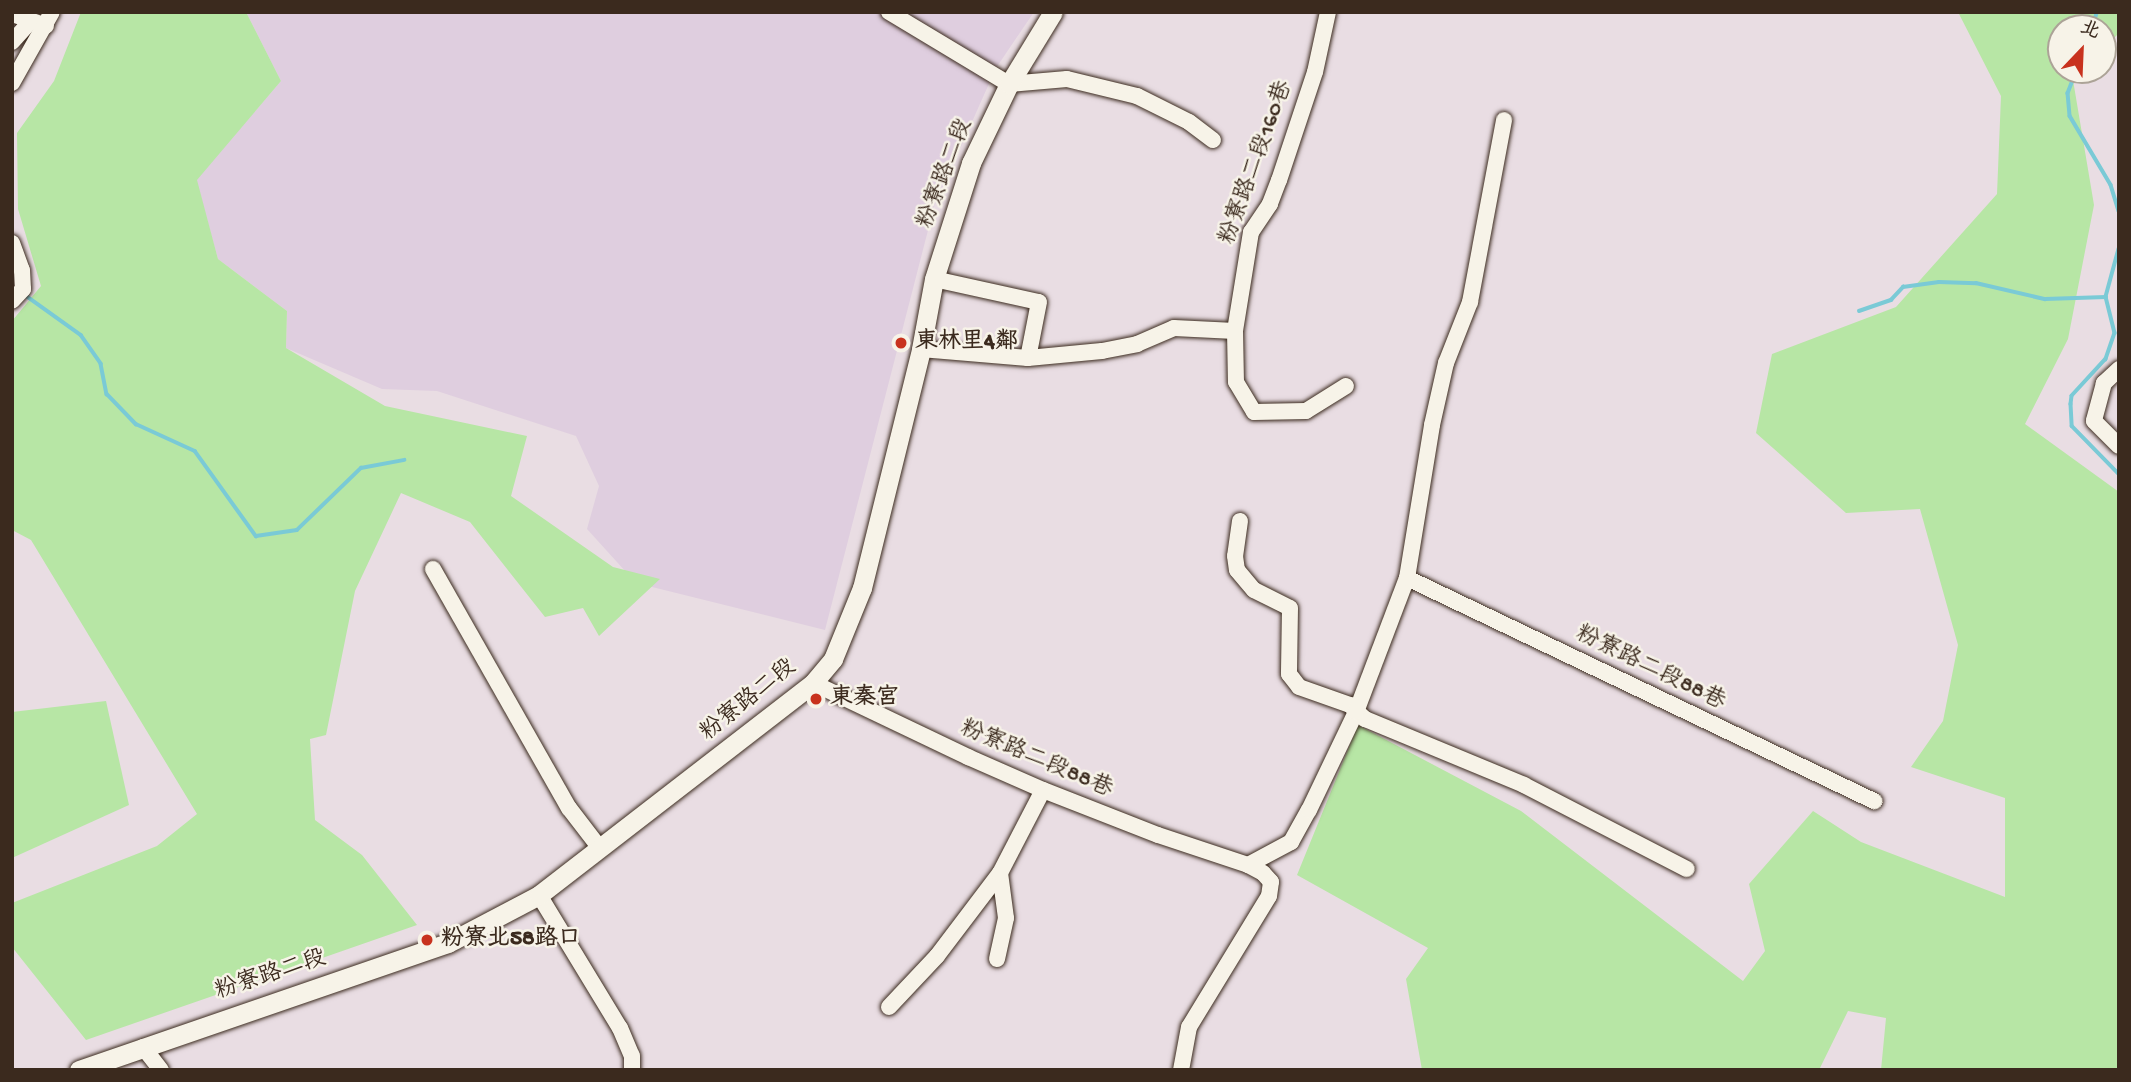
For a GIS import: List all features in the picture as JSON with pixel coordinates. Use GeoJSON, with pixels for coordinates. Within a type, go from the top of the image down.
{"type":"FeatureCollection","features":[{"type":"Feature","properties":{"kind":"main road","name":"粉寮路二段"},"geometry":{"type":"LineString","coordinates":[[79,1070],[448,943],[539,895],[813,683],[833,659],[862,589],[921,349],[934,279],[971,163],[1009,84],[1053,12]]}},
{"type":"Feature","properties":{"kind":"street"},"geometry":{"type":"LineString","coordinates":[[888,12],[1009,84],[1067,79],[1137,96],[1189,121],[1213,140]]}},
{"type":"Feature","properties":{"kind":"street","name":"粉寮路二段160巷"},"geometry":{"type":"LineString","coordinates":[[1328,12],[1315,72],[1279,180],[1270,204],[1251,232],[1235,331],[1236,382],[1254,412],[1306,411],[1346,386]]}},
{"type":"Feature","properties":{"kind":"street"},"geometry":{"type":"LineString","coordinates":[[12,14],[43,20]]}},
{"type":"Feature","properties":{"kind":"street"},"geometry":{"type":"LineString","coordinates":[[12,42],[43,20]]}},
{"type":"Feature","properties":{"kind":"street"},"geometry":{"type":"LineString","coordinates":[[12,83],[43,20]]}},
{"type":"Feature","properties":{"kind":"street"},"geometry":{"type":"LineString","coordinates":[[1248,865],[1291,842],[1356,712],[1407,578],[1432,425],[1446,363],[1470,302],[1504,120]]}},
{"type":"Feature","properties":{"kind":"street"},"geometry":{"type":"LineString","coordinates":[[12,243],[22,270],[17,297]]}},
{"type":"Feature","properties":{"kind":"street"},"geometry":{"type":"LineString","coordinates":[[934,279],[1039,302],[1028,358]]}},
{"type":"Feature","properties":{"kind":"street"},"geometry":{"type":"LineString","coordinates":[[921,349],[1028,358],[1102,351],[1137,344],[1174,328],[1235,331]]}},
{"type":"Feature","properties":{"kind":"street"},"geometry":{"type":"LineString","coordinates":[[2119,369],[2104,383],[2094,421],[2119,446]]}},
{"type":"Feature","properties":{"kind":"street"},"geometry":{"type":"LineString","coordinates":[[1240,521],[1235,556],[1237,570],[1254,590],[1290,608],[1289,674],[1299,687],[1350,705],[1356,712],[1524,785],[1687,869]]}},
{"type":"Feature","properties":{"kind":"street"},"geometry":{"type":"LineString","coordinates":[[433,569],[569,808],[598,847]]}},
{"type":"Feature","properties":{"kind":"street","name":"粉寮路二段88巷"},"geometry":{"type":"LineString","coordinates":[[1407,578],[1874,801]]}},
{"type":"Feature","properties":{"kind":"street","name":"粉寮路二段88巷"},"geometry":{"type":"LineString","coordinates":[[813,683],[968,758],[1158,835],[1248,865],[1271,882],[1269,896],[1189,1027],[1181,1070]]}},
{"type":"Feature","properties":{"kind":"street"},"geometry":{"type":"LineString","coordinates":[[890,1007],[937,956],[1000,873],[1043,790]]}},
{"type":"Feature","properties":{"kind":"street"},"geometry":{"type":"LineString","coordinates":[[997,959],[1006,918],[1000,873]]}},
{"type":"Feature","properties":{"kind":"street"},"geometry":{"type":"LineString","coordinates":[[539,895],[620,1028],[632,1056],[632,1070]]}},
{"type":"Feature","properties":{"kind":"street"},"geometry":{"type":"LineString","coordinates":[[143,1046],[161,1070]]}},
{"type":"Feature","properties":{"kind":"shaded area"},"geometry":{"type":"Polygon","coordinates":[[[246,12],[1034,12],[996,68],[934,207],[825,630],[636,583],[587,529],[599,486],[576,436],[437,391],[382,389],[286,348],[287,311],[218,259],[196,180],[281,81],[246,12]]]}},
{"type":"Feature","properties":{"kind":"green space"},"geometry":{"type":"Polygon","coordinates":[[[81,12],[246,12],[281,81],[197,180],[218,259],[287,311],[286,348],[385,406],[527,436],[511,496],[613,567],[660,579],[599,636],[583,608],[545,617],[470,522],[401,493],[355,591],[326,735],[310,739],[315,820],[362,855],[417,925],[86,1040],[12,947],[12,903],[157,846],[197,814],[31,540],[12,530],[12,321],[41,286],[18,209],[17,133],[54,81],[81,12]]]}},
{"type":"Feature","properties":{"kind":"green space"},"geometry":{"type":"Polygon","coordinates":[[[1958,12],[2119,12],[2117,35],[2117,14],[2047,14],[2047,84],[2074,84],[2094,205],[2068,339],[2025,424],[2119,492],[2119,1070],[1881,1070],[1886,1018],[1848,1011],[1819,1070],[1422,1070],[1406,979],[1428,948],[1297,875],[1358,725],[1521,811],[1743,981],[1765,951],[1749,884],[1813,811],[1861,842],[2005,897],[2005,798],[1911,767],[1943,721],[1958,645],[1920,509],[1846,513],[1756,433],[1772,354],[1896,307],[1997,194],[2001,96],[1958,12]]]}},
{"type":"Feature","properties":{"kind":"green space"},"geometry":{"type":"Polygon","coordinates":[[[106,701],[129,805],[12,858],[12,712],[106,701]]]}},
{"type":"Feature","properties":{"kind":"waterway"},"geometry":{"type":"LineString","coordinates":[[2072,84],[2068,93],[2070,116],[2111,185],[2119,211]]}},
{"type":"Feature","properties":{"kind":"waterway"},"geometry":{"type":"LineString","coordinates":[[2119,249],[2106,297],[2115,333],[2106,359],[2072,396],[2071,404],[2072,426],[2119,474]]}},
{"type":"Feature","properties":{"kind":"waterway"},"geometry":{"type":"LineString","coordinates":[[1859,311],[1891,300],[1903,287],[1939,282],[1976,283],[2045,299],[2106,297]]}},
{"type":"Feature","properties":{"kind":"waterway"},"geometry":{"type":"LineString","coordinates":[[25,295],[81,335],[101,364],[107,394],[136,424],[195,451],[256,536],[297,530],[361,468],[404,460]]}},
{"type":"Feature","properties":{"kind":"place","name":"東林里4鄰"},"geometry":{"type":"Point","coordinates":[901,343]}},
{"type":"Feature","properties":{"kind":"place","name":"東秦宮"},"geometry":{"type":"Point","coordinates":[816,699]}},
{"type":"Feature","properties":{"kind":"place","name":"粉寮北58路口"},"geometry":{"type":"Point","coordinates":[427,940]}}]}
